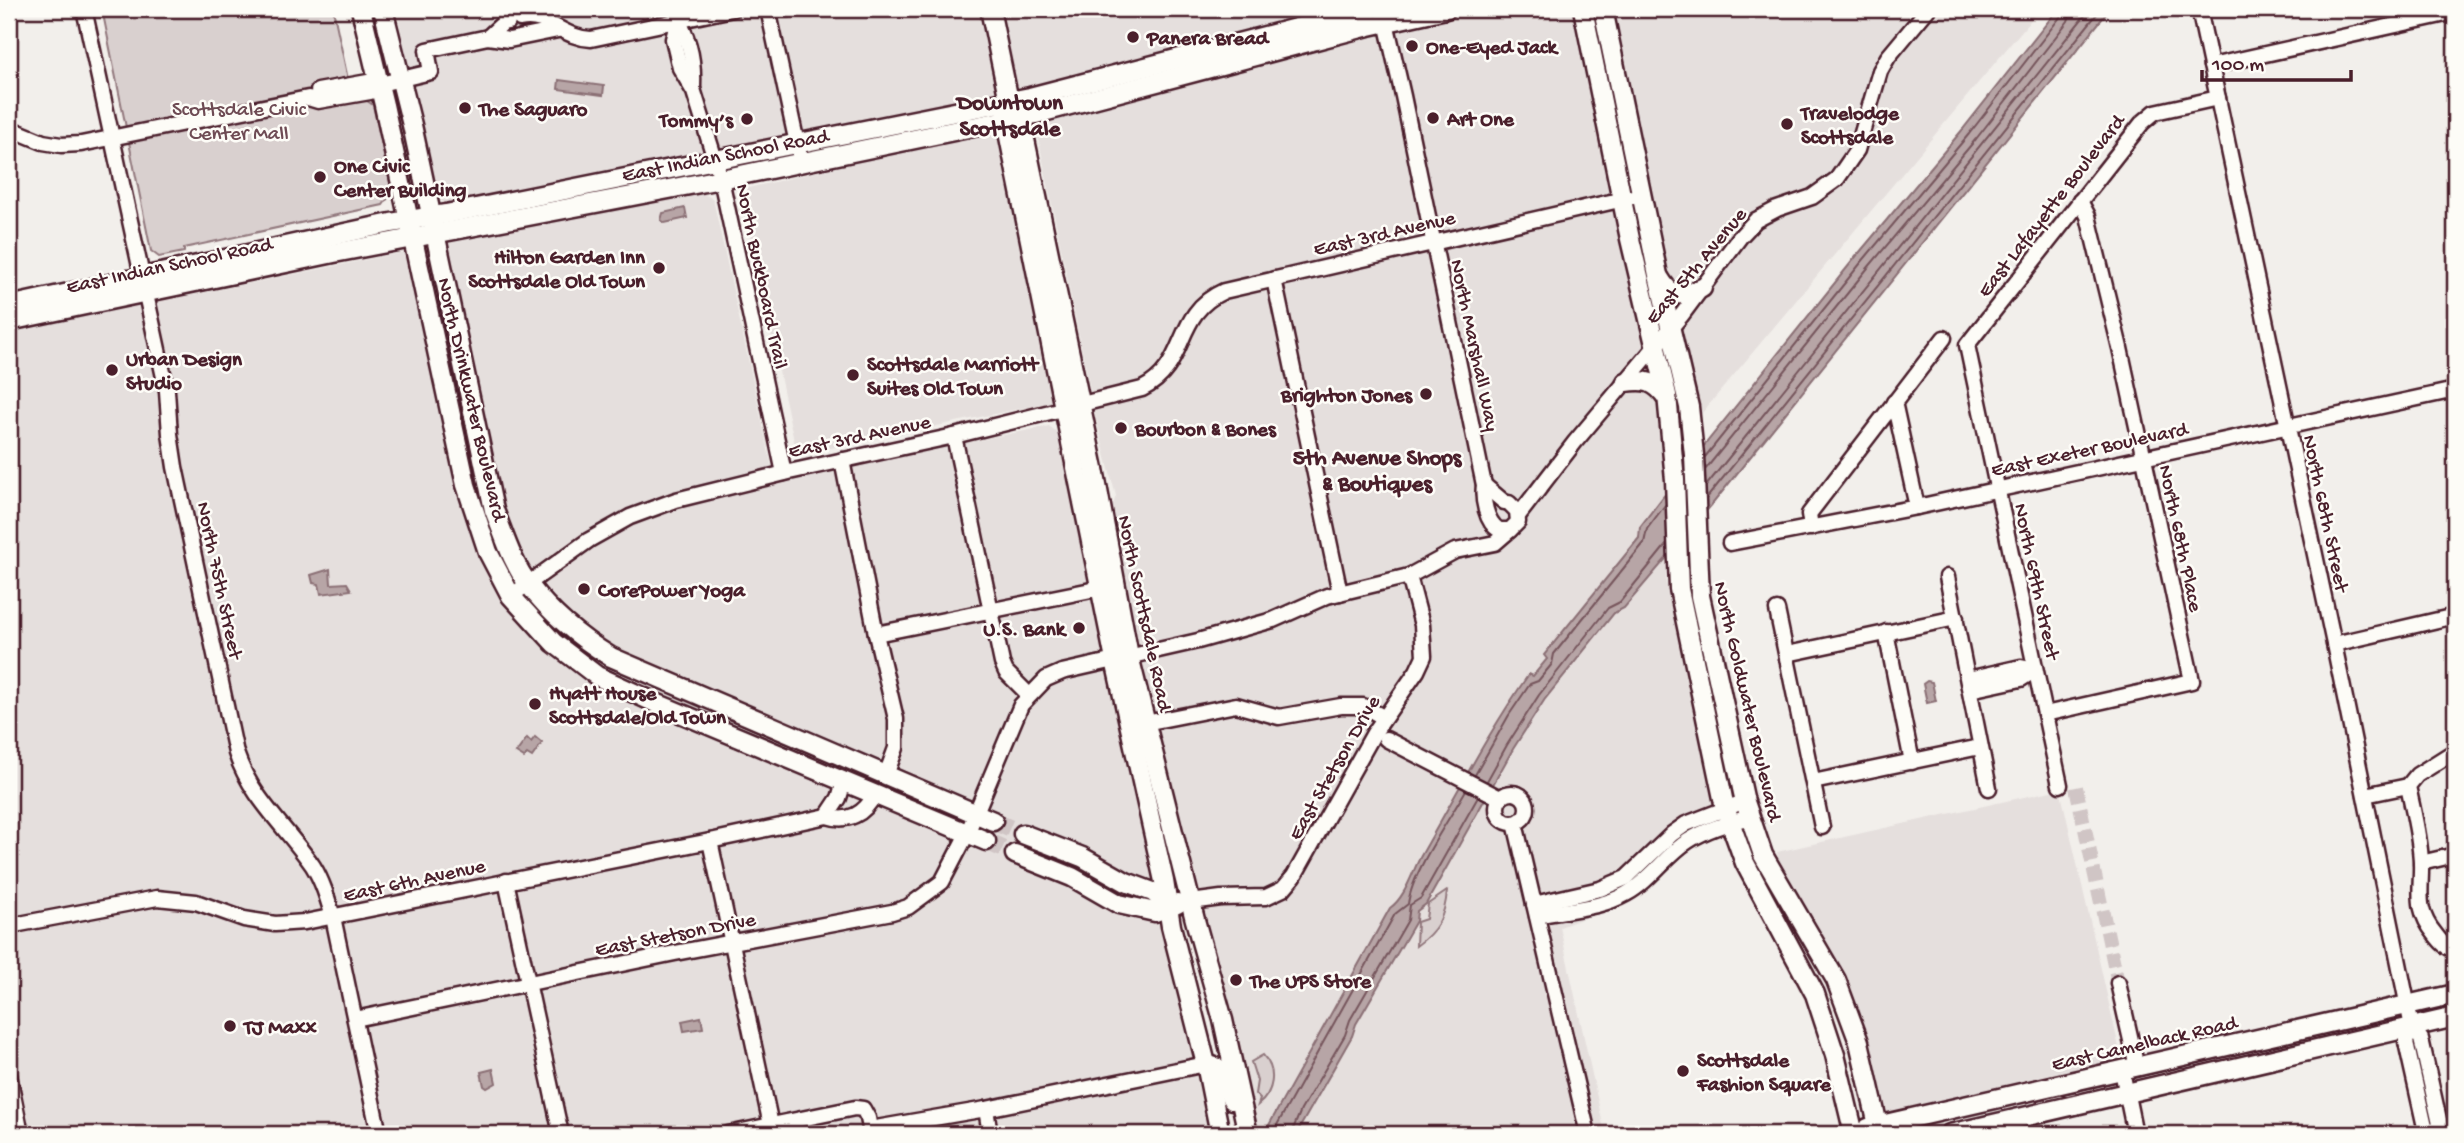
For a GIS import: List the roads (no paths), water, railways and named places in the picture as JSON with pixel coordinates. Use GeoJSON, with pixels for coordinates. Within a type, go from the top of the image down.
{"type":"FeatureCollection","features":[{"type":"Feature","properties":{"kind":"main road","name":"North Drinkwater Boulevard"},"geometry":{"type":"LineString","coordinates":[[361,9],[380,84],[475,519],[488,552],[512,596],[554,643],[597,676],[986,841]]}},
{"type":"Feature","properties":{"kind":"main road","name":"North Drinkwater Boulevard"},"geometry":{"type":"LineString","coordinates":[[383,9],[401,78],[494,510],[528,584],[564,624],[611,657],[993,821]]}},
{"type":"Feature","properties":{"kind":"main road","name":"North Scottsdale Road"},"geometry":{"type":"LineString","coordinates":[[990,9],[1073,407],[1171,926],[1206,1064],[1220,1134]]}},
{"type":"Feature","properties":{"kind":"main road","name":"East Indian School Road"},"geometry":{"type":"LineString","coordinates":[[433,225],[721,179],[1013,118],[1369,9]]}},
{"type":"Feature","properties":{"kind":"main road","name":"East Indian School Road"},"geometry":{"type":"LineString","coordinates":[[9,306],[144,284],[410,230],[714,160],[1174,70],[1385,15],[1446,9]]}},
{"type":"Feature","properties":{"kind":"main road","name":"North Goldwater Boulevard"},"geometry":{"type":"LineString","coordinates":[[1583,9],[1622,200],[1668,399],[1675,480],[1679,589],[1727,815],[1750,874],[1815,994],[1836,1055],[1850,1133]]}},
{"type":"Feature","properties":{"kind":"main road","name":"North Goldwater Boulevard"},"geometry":{"type":"LineString","coordinates":[[1603,9],[1658,275],[1689,407],[1694,455],[1700,596],[1747,810],[1763,855],[1836,980],[1859,1042],[1879,1130]]}},
{"type":"Feature","properties":{"kind":"main road"},"geometry":{"type":"LineString","coordinates":[[1658,275],[1666,289],[1673,293],[1687,294],[1702,288]]}},
{"type":"Feature","properties":{"kind":"main road","name":"East Indian School Road"},"geometry":{"type":"LineString","coordinates":[[9,321],[144,284]]}},
{"type":"Feature","properties":{"kind":"main road"},"geometry":{"type":"LineString","coordinates":[[1626,382],[1648,381],[1659,387],[1668,399]]}},
{"type":"Feature","properties":{"kind":"main road","name":"North Scottsdale Road"},"geometry":{"type":"LineString","coordinates":[[1073,407],[1101,588],[1145,723],[1223,1020],[1247,1133]]}},
{"type":"Feature","properties":{"kind":"main road"},"geometry":{"type":"LineString","coordinates":[[450,413],[461,419],[474,458],[485,468]]}},
{"type":"Feature","properties":{"kind":"main road"},"geometry":{"type":"LineString","coordinates":[[1023,834],[1082,857],[1126,882],[1153,892],[1168,905]]}},
{"type":"Feature","properties":{"kind":"main road"},"geometry":{"type":"LineString","coordinates":[[1015,854],[1072,877],[1119,904],[1155,912],[1168,905],[1191,902]]}},
{"type":"Feature","properties":{"kind":"main road","name":"East Camelback Road"},"geometry":{"type":"LineString","coordinates":[[1850,1133],[1879,1130],[2455,994]]}},
{"type":"Feature","properties":{"kind":"main road"},"geometry":{"type":"LineString","coordinates":[[1950,1134],[2455,1017]]}},
{"type":"Feature","properties":{"kind":"main road"},"geometry":{"type":"LineString","coordinates":[[1206,1064],[1215,1066],[1222,1073],[1247,1133]]}},
{"type":"Feature","properties":{"kind":"street","name":"North 75th Street"},"geometry":{"type":"LineString","coordinates":[[84,9],[167,391],[175,467],[236,753],[241,770],[258,797],[313,866],[324,888],[333,917],[379,1134]]}},
{"type":"Feature","properties":{"kind":"street"},"geometry":{"type":"LineString","coordinates":[[488,37],[503,23],[533,16],[543,19],[558,30],[582,39],[591,39],[733,9]]}},
{"type":"Feature","properties":{"kind":"street"},"geometry":{"type":"LineString","coordinates":[[768,9],[801,162]]}},
{"type":"Feature","properties":{"kind":"street"},"geometry":{"type":"LineString","coordinates":[[779,9],[788,9]]}},
{"type":"Feature","properties":{"kind":"street","name":"East 5th Avenue"},"geometry":{"type":"LineString","coordinates":[[1507,503],[1535,492],[1756,220],[1777,209],[1812,197],[1837,179],[1857,150],[1880,71],[1888,57],[1928,9]]}},
{"type":"Feature","properties":{"kind":"street","name":"North 68th Street"},"geometry":{"type":"LineString","coordinates":[[2199,9],[2412,1027],[2421,1039],[2440,1124],[2434,1134]]}},
{"type":"Feature","properties":{"kind":"street"},"geometry":{"type":"LineString","coordinates":[[2211,66],[2455,12]]}},
{"type":"Feature","properties":{"kind":"street","name":"North Marshall Way"},"geometry":{"type":"LineString","coordinates":[[1385,15],[1490,520]]}},
{"type":"Feature","properties":{"kind":"street","name":"North Buckboard Trail"},"geometry":{"type":"LineString","coordinates":[[678,20],[688,37],[694,65],[693,89],[721,179],[784,473]]}},
{"type":"Feature","properties":{"kind":"street"},"geometry":{"type":"LineString","coordinates":[[9,128],[43,142],[61,145],[113,138],[308,98],[317,92],[368,82],[380,84],[431,72],[427,50],[488,37],[509,40],[558,30]]}},
{"type":"Feature","properties":{"kind":"street","name":"East Lafayette Boulevard"},"geometry":{"type":"LineString","coordinates":[[1967,345],[2141,123],[2155,113],[2218,98]]}},
{"type":"Feature","properties":{"kind":"street","name":"East 3rd Avenue"},"geometry":{"type":"LineString","coordinates":[[512,596],[589,540],[630,517],[690,495],[954,436],[1137,391],[1149,385],[1168,367],[1176,355],[1189,322],[1201,305],[1224,291],[1641,195]]}},
{"type":"Feature","properties":{"kind":"street","name":"North 68th Place"},"geometry":{"type":"LineString","coordinates":[[2045,714],[2192,681],[2101,269],[2088,216],[2080,201]]}},
{"type":"Feature","properties":{"kind":"street"},"geometry":{"type":"LineString","coordinates":[[1274,279],[1340,593]]}},
{"type":"Feature","properties":{"kind":"street"},"geometry":{"type":"LineString","coordinates":[[1811,528],[1809,514],[1944,338]]}},
{"type":"Feature","properties":{"kind":"street","name":"North 69th Street"},"geometry":{"type":"LineString","coordinates":[[1967,345],[2060,785]]}},
{"type":"Feature","properties":{"kind":"street","name":"East Exeter Boulevard"},"geometry":{"type":"LineString","coordinates":[[1730,543],[1917,507],[2455,390]]}},
{"type":"Feature","properties":{"kind":"street"},"geometry":{"type":"LineString","coordinates":[[1894,402],[1917,507]]}},
{"type":"Feature","properties":{"kind":"street"},"geometry":{"type":"LineString","coordinates":[[954,436],[1002,663],[1006,672],[1029,695]]}},
{"type":"Feature","properties":{"kind":"street"},"geometry":{"type":"LineString","coordinates":[[842,460],[876,634],[897,719],[896,748],[886,775]]}},
{"type":"Feature","properties":{"kind":"street"},"geometry":{"type":"LineString","coordinates":[[975,814],[1021,705],[1046,679],[1273,620],[1340,593],[1409,576],[1448,554],[1474,545],[1496,543],[1516,524],[1518,516],[1516,509],[1484,485]]}},
{"type":"Feature","properties":{"kind":"street","name":"East 5th Avenue"},"geometry":{"type":"LineString","coordinates":[[1518,516],[1534,498],[1535,492]]}},
{"type":"Feature","properties":{"kind":"street"},"geometry":{"type":"LineString","coordinates":[[1474,545],[1490,520],[1494,506],[1507,503]]}},
{"type":"Feature","properties":{"kind":"street"},"geometry":{"type":"LineString","coordinates":[[1490,520],[1499,530],[1510,530]]}},
{"type":"Feature","properties":{"kind":"street","name":"East Stetson Drive"},"geometry":{"type":"LineString","coordinates":[[1191,902],[1265,897],[1283,889],[1294,876],[1383,717],[1417,671],[1424,656],[1423,633],[1409,576]]}},
{"type":"Feature","properties":{"kind":"street"},"geometry":{"type":"LineString","coordinates":[[1947,577],[1989,788]]}},
{"type":"Feature","properties":{"kind":"street"},"geometry":{"type":"LineString","coordinates":[[876,634],[1101,588]]}},
{"type":"Feature","properties":{"kind":"street"},"geometry":{"type":"LineString","coordinates":[[1777,610],[1822,827]]}},
{"type":"Feature","properties":{"kind":"street"},"geometry":{"type":"LineString","coordinates":[[2334,644],[2455,617]]}},
{"type":"Feature","properties":{"kind":"street"},"geometry":{"type":"LineString","coordinates":[[1787,654],[1956,618]]}},
{"type":"Feature","properties":{"kind":"street"},"geometry":{"type":"LineString","coordinates":[[1886,632],[1912,762]]}},
{"type":"Feature","properties":{"kind":"street"},"geometry":{"type":"LineString","coordinates":[[1969,685],[2021,679],[2035,670]]}},
{"type":"Feature","properties":{"kind":"street"},"geometry":{"type":"LineString","coordinates":[[1145,723],[1236,705],[1279,717],[1341,706],[1363,706],[1383,717]]}},
{"type":"Feature","properties":{"kind":"street"},"geometry":{"type":"LineString","coordinates":[[1386,739],[1497,796],[1512,792],[1524,798],[1527,813],[1515,823],[1507,822],[1499,816],[1497,796]]}},
{"type":"Feature","properties":{"kind":"street"},"geometry":{"type":"LineString","coordinates":[[1813,782],[1980,747]]}},
{"type":"Feature","properties":{"kind":"street"},"geometry":{"type":"LineString","coordinates":[[2365,795],[2408,786],[2417,775],[2455,751]]}},
{"type":"Feature","properties":{"kind":"street"},"geometry":{"type":"LineString","coordinates":[[827,816],[839,798],[844,782]]}},
{"type":"Feature","properties":{"kind":"street"},"geometry":{"type":"LineString","coordinates":[[2408,786],[2421,863],[2421,911],[2431,930],[2446,948],[2455,950]]}},
{"type":"Feature","properties":{"kind":"street","name":"East 6th Avenue"},"geometry":{"type":"LineString","coordinates":[[9,926],[157,898],[196,902],[244,919],[287,924],[333,917],[827,816],[835,819],[857,815],[869,806],[874,795]]}},
{"type":"Feature","properties":{"kind":"street"},"geometry":{"type":"LineString","coordinates":[[1536,910],[1603,904],[1618,898],[1645,880],[1688,841],[1727,815],[1747,810]]}},
{"type":"Feature","properties":{"kind":"street","name":"East Stetson Drive"},"geometry":{"type":"LineString","coordinates":[[355,1019],[908,907],[942,882],[975,814]]}},
{"type":"Feature","properties":{"kind":"street"},"geometry":{"type":"LineString","coordinates":[[1515,823],[1588,1134]]}},
{"type":"Feature","properties":{"kind":"street"},"geometry":{"type":"LineString","coordinates":[[710,841],[771,1125]]}},
{"type":"Feature","properties":{"kind":"street"},"geometry":{"type":"LineString","coordinates":[[2421,863],[2455,855]]}},
{"type":"Feature","properties":{"kind":"street"},"geometry":{"type":"LineString","coordinates":[[506,881],[561,1134]]}},
{"type":"Feature","properties":{"kind":"street"},"geometry":{"type":"LineString","coordinates":[[2118,983],[2130,1069],[2126,1093],[2135,1134]]}},
{"type":"Feature","properties":{"kind":"street"},"geometry":{"type":"LineString","coordinates":[[728,1134],[855,1108],[863,1110],[871,1132],[1206,1064]]}},
{"type":"Feature","properties":{"kind":"street"},"geometry":{"type":"LineString","coordinates":[[9,1075],[11,1098],[21,1134]]}},
{"type":"Feature","properties":{"kind":"street"},"geometry":{"type":"LineString","coordinates":[[986,1109],[990,1134]]}},
{"type":"Feature","properties":{"kind":"water"},"geometry":{"type":"Polygon","coordinates":[[[2058,9],[2110,9],[1714,502],[1624,608],[1614,613],[1545,699],[1513,749],[1426,904],[1417,911],[1416,921],[1296,1134],[1264,1134],[1390,908],[1405,891],[1422,854],[1474,762],[1529,674],[1533,676],[1547,659],[1544,655],[1639,538],[1640,527],[1662,498],[2058,9]]]}},
{"type":"Feature","properties":{"kind":"water"},"geometry":{"type":"Polygon","coordinates":[[[559,80],[604,86],[603,95],[558,89],[559,80]]]}},
{"type":"Feature","properties":{"kind":"water"},"geometry":{"type":"Polygon","coordinates":[[[685,208],[687,218],[665,223],[661,220],[663,213],[685,208]]]}},
{"type":"Feature","properties":{"kind":"water"},"geometry":{"type":"Polygon","coordinates":[[[330,569],[331,584],[347,583],[351,590],[321,594],[319,584],[313,583],[311,575],[330,569]]]}},
{"type":"Feature","properties":{"kind":"water"},"geometry":{"type":"Polygon","coordinates":[[[1932,682],[1936,701],[1927,703],[1923,684],[1932,682]]]}},
{"type":"Feature","properties":{"kind":"water"},"geometry":{"type":"Polygon","coordinates":[[[535,737],[542,743],[532,757],[527,754],[524,758],[516,753],[527,738],[531,742],[535,737]]]}},
{"type":"Feature","properties":{"kind":"water"},"geometry":{"type":"Polygon","coordinates":[[[701,1017],[703,1028],[684,1031],[682,1021],[701,1017]]]}},
{"type":"Feature","properties":{"kind":"water"},"geometry":{"type":"Polygon","coordinates":[[[493,1069],[496,1083],[487,1088],[484,1086],[481,1072],[493,1069]]]}},
{"type":"Feature","properties":{"kind":"tunnel"},"geometry":{"type":"LineString","coordinates":[[2076,787],[2118,983]]}},
{"type":"Feature","properties":{"kind":"tunnel"},"geometry":{"type":"LineString","coordinates":[[993,821],[1023,834]]}},
{"type":"Feature","properties":{"kind":"tunnel"},"geometry":{"type":"LineString","coordinates":[[986,841],[1015,854]]}},
{"type":"Feature","properties":{"kind":"place","name":"Panera Bread"},"geometry":{"type":"Point","coordinates":[1133,37]}},
{"type":"Feature","properties":{"kind":"place","name":"One-Eyed Jack"},"geometry":{"type":"Point","coordinates":[1412,46]}},
{"type":"Feature","properties":{"kind":"place","name":"The Saguaro"},"geometry":{"type":"Point","coordinates":[465,108]}},
{"type":"Feature","properties":{"kind":"place","name":"Art One"},"geometry":{"type":"Point","coordinates":[1433,118]}},
{"type":"Feature","properties":{"kind":"place","name":"Tommy’s"},"geometry":{"type":"Point","coordinates":[747,119]}},
{"type":"Feature","properties":{"kind":"place","name":"Travelodge Scottsdale"},"geometry":{"type":"Point","coordinates":[1787,124]}},
{"type":"Feature","properties":{"kind":"place","name":"One Civic Center Building"},"geometry":{"type":"Point","coordinates":[320,177]}},
{"type":"Feature","properties":{"kind":"place","name":"Hilton Garden Inn Scottsdale Old Town"},"geometry":{"type":"Point","coordinates":[659,268]}},
{"type":"Feature","properties":{"kind":"place","name":"Urban Design Studio"},"geometry":{"type":"Point","coordinates":[112,370]}},
{"type":"Feature","properties":{"kind":"place","name":"Scottsdale Marriott Suites Old Town"},"geometry":{"type":"Point","coordinates":[853,375]}},
{"type":"Feature","properties":{"kind":"place","name":"Brighton Jones"},"geometry":{"type":"Point","coordinates":[1426,394]}},
{"type":"Feature","properties":{"kind":"place","name":"Bourbon & Bones"},"geometry":{"type":"Point","coordinates":[1121,428]}},
{"type":"Feature","properties":{"kind":"place","name":"CorePower Yoga"},"geometry":{"type":"Point","coordinates":[584,589]}},
{"type":"Feature","properties":{"kind":"place","name":"U.S. Bank"},"geometry":{"type":"Point","coordinates":[1079,628]}},
{"type":"Feature","properties":{"kind":"place","name":"Hyatt House Scottsdale/Old Town"},"geometry":{"type":"Point","coordinates":[535,704]}},
{"type":"Feature","properties":{"kind":"place","name":"The UPS Store"},"geometry":{"type":"Point","coordinates":[1236,980]}},
{"type":"Feature","properties":{"kind":"place","name":"TJ Maxx"},"geometry":{"type":"Point","coordinates":[230,1026]}},
{"type":"Feature","properties":{"kind":"place","name":"Scottsdale Fashion Square"},"geometry":{"type":"Point","coordinates":[1683,1071]}},
{"type":"Feature","properties":{"kind":"district","name":"Downtown Scottsdale"},"geometry":{"type":"Point","coordinates":[1010,114]}},
{"type":"Feature","properties":{"kind":"district","name":"5th Avenue Shops & Boutiques"},"geometry":{"type":"Point","coordinates":[1377,469]}},
{"type":"Feature","properties":{"kind":"park label","name":"Scottsdale Civic Center Mall"},"geometry":{"type":"Point","coordinates":[239,120]}}]}
